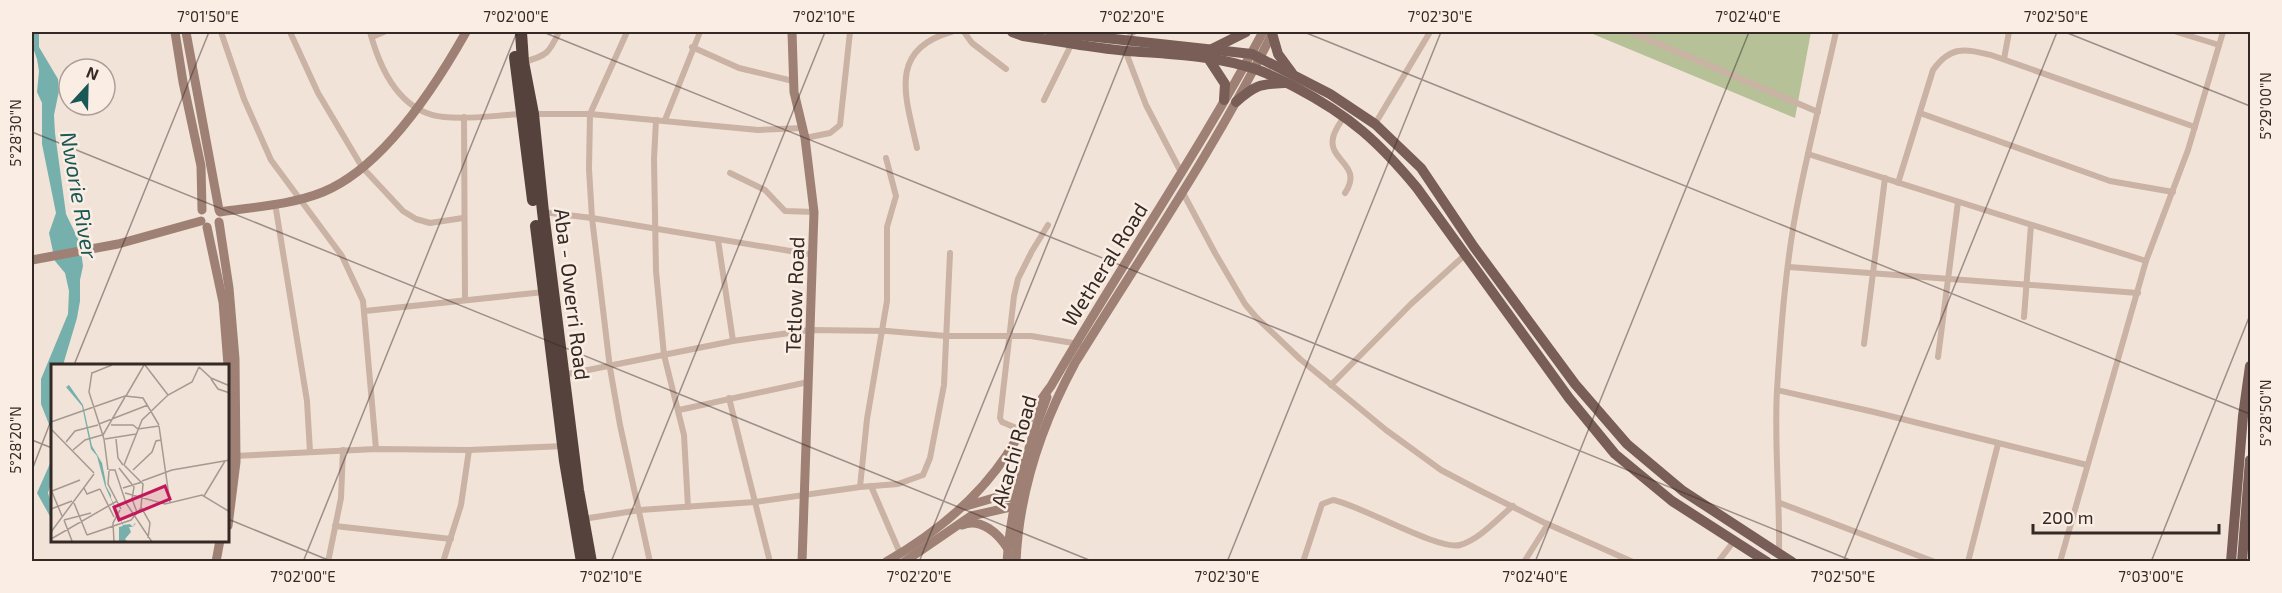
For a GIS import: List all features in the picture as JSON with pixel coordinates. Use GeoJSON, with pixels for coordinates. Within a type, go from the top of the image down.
{"type":"FeatureCollection","features":[{"type":"Feature","properties":{"kind":"highway","name":"Aba - Owerri Road"},"geometry":{"type":"LineString","coordinates":[[514,32],[518,88],[529,114],[543,212],[558,375]]}},
{"type":"Feature","properties":{"kind":"highway","name":"Aba - Owerri Road"},"geometry":{"type":"LineString","coordinates":[[521,32],[544,292],[579,520],[582,561]]}},
{"type":"Feature","properties":{"kind":"highway","name":"Aba - Owerri Road"},"geometry":{"type":"LineString","coordinates":[[579,520],[591,561]]}},
{"type":"Feature","properties":{"kind":"main road"},"geometry":{"type":"LineString","coordinates":[[175,32],[201,166],[203,219],[223,302],[228,364]]}},
{"type":"Feature","properties":{"kind":"main road"},"geometry":{"type":"LineString","coordinates":[[186,32],[219,215],[233,326],[233,456],[230,498]]}},
{"type":"Feature","properties":{"kind":"main road"},"geometry":{"type":"LineString","coordinates":[[203,219],[212,227],[219,215],[298,199],[337,186],[362,167],[417,109],[466,32]]}},
{"type":"Feature","properties":{"kind":"main road","name":"Tetlow Road"},"geometry":{"type":"LineString","coordinates":[[792,32],[793,81],[804,133],[814,212],[802,561]]}},
{"type":"Feature","properties":{"kind":"main road"},"geometry":{"type":"LineString","coordinates":[[1012,32],[1023,36],[1072,43],[1125,45]]}},
{"type":"Feature","properties":{"kind":"main road"},"geometry":{"type":"LineString","coordinates":[[1050,32],[1125,45],[1210,54],[1253,62],[1330,94],[1375,124],[1421,168],[1474,247],[1575,384],[1626,444],[1683,492],[1792,561]]}},
{"type":"Feature","properties":{"kind":"main road"},"geometry":{"type":"LineString","coordinates":[[1210,54],[1246,32]]}},
{"type":"Feature","properties":{"kind":"main road"},"geometry":{"type":"LineString","coordinates":[[1253,62],[1270,32]]}},
{"type":"Feature","properties":{"kind":"main road"},"geometry":{"type":"LineString","coordinates":[[1270,32],[1289,78],[1362,129],[1390,155],[1417,188],[1569,398],[1615,454],[1671,501],[1767,561]]}},
{"type":"Feature","properties":{"kind":"main road"},"geometry":{"type":"LineString","coordinates":[[1210,54],[1225,84],[1224,100]]}},
{"type":"Feature","properties":{"kind":"main road","name":"Wetheral Road"},"geometry":{"type":"LineString","coordinates":[[1018,501],[1046,422],[1080,345],[1224,100],[1253,62]]}},
{"type":"Feature","properties":{"kind":"main road","name":"Wetheral Road"},"geometry":{"type":"LineString","coordinates":[[909,556],[963,508],[991,475],[1182,191],[1236,102],[1253,62]]}},
{"type":"Feature","properties":{"kind":"main road"},"geometry":{"type":"LineString","coordinates":[[1236,102],[1253,87],[1289,78]]}},
{"type":"Feature","properties":{"kind":"main road"},"geometry":{"type":"LineString","coordinates":[[32,260],[118,244],[203,219],[211,206],[219,215]]}},
{"type":"Feature","properties":{"kind":"main road"},"geometry":{"type":"LineString","coordinates":[[2231,561],[2243,416],[2250,366]]}},
{"type":"Feature","properties":{"kind":"main road","name":"Akachi Road"},"geometry":{"type":"LineString","coordinates":[[1008,561],[1008,549],[1029,446],[1051,386]]}},
{"type":"Feature","properties":{"kind":"main road"},"geometry":{"type":"LineString","coordinates":[[230,404],[233,456],[230,470]]}},
{"type":"Feature","properties":{"kind":"main road"},"geometry":{"type":"LineString","coordinates":[[2242,561],[2250,460]]}},
{"type":"Feature","properties":{"kind":"main road","name":"Wetheral Road"},"geometry":{"type":"LineString","coordinates":[[963,508],[978,501],[997,497],[1018,501]]}},
{"type":"Feature","properties":{"kind":"main road","name":"Wetheral Road"},"geometry":{"type":"LineString","coordinates":[[886,561],[909,556],[952,530],[970,516],[1018,501]]}},
{"type":"Feature","properties":{"kind":"main road","name":"Akachi Road"},"geometry":{"type":"LineString","coordinates":[[1016,561],[1018,501]]}},
{"type":"Feature","properties":{"kind":"main road"},"geometry":{"type":"LineString","coordinates":[[952,530],[965,523],[976,523],[996,534],[1008,549]]}},
{"type":"Feature","properties":{"kind":"main road"},"geometry":{"type":"LineString","coordinates":[[216,561],[220,542]]}},
{"type":"Feature","properties":{"kind":"main road"},"geometry":{"type":"LineString","coordinates":[[223,561],[226,542]]}},
{"type":"Feature","properties":{"kind":"street"},"geometry":{"type":"LineString","coordinates":[[221,32],[244,99],[268,154],[346,263],[363,301],[376,449]]}},
{"type":"Feature","properties":{"kind":"street"},"geometry":{"type":"LineString","coordinates":[[290,32],[318,93],[362,167],[403,211],[416,219],[430,223],[464,218]]}},
{"type":"Feature","properties":{"kind":"street"},"geometry":{"type":"LineString","coordinates":[[384,32],[371,34],[391,84],[402,98],[417,109],[442,117],[590,114],[804,133],[830,133],[840,124],[850,32]]}},
{"type":"Feature","properties":{"kind":"street"},"geometry":{"type":"LineString","coordinates":[[524,62],[542,57],[559,32]]}},
{"type":"Feature","properties":{"kind":"street"},"geometry":{"type":"LineString","coordinates":[[627,32],[590,114],[589,169],[592,218],[610,365],[620,425],[651,561]]}},
{"type":"Feature","properties":{"kind":"street"},"geometry":{"type":"LineString","coordinates":[[665,120],[692,47],[700,32]]}},
{"type":"Feature","properties":{"kind":"street"},"geometry":{"type":"LineString","coordinates":[[917,148],[905,96],[904,81],[909,64],[919,48],[929,40],[951,32]]}},
{"type":"Feature","properties":{"kind":"street"},"geometry":{"type":"LineString","coordinates":[[963,32],[972,43],[1006,69]]}},
{"type":"Feature","properties":{"kind":"street"},"geometry":{"type":"LineString","coordinates":[[1134,32],[1125,45],[1143,98],[1182,174]]}},
{"type":"Feature","properties":{"kind":"street"},"geometry":{"type":"LineString","coordinates":[[1375,124],[1430,32]]}},
{"type":"Feature","properties":{"kind":"street"},"geometry":{"type":"LineString","coordinates":[[1631,32],[1818,112]]}},
{"type":"Feature","properties":{"kind":"street"},"geometry":{"type":"LineString","coordinates":[[1779,553],[1780,503],[1775,449],[1777,390],[1789,267],[1798,198],[1836,32]]}},
{"type":"Feature","properties":{"kind":"street"},"geometry":{"type":"LineString","coordinates":[[2004,59],[2009,32]]}},
{"type":"Feature","properties":{"kind":"street"},"geometry":{"type":"LineString","coordinates":[[2176,32],[2219,45]]}},
{"type":"Feature","properties":{"kind":"street"},"geometry":{"type":"LineString","coordinates":[[2060,561],[2146,261],[2195,127],[2223,32]]}},
{"type":"Feature","properties":{"kind":"street"},"geometry":{"type":"LineString","coordinates":[[1044,100],[1072,43]]}},
{"type":"Feature","properties":{"kind":"street"},"geometry":{"type":"LineString","coordinates":[[692,47],[739,68],[793,81]]}},
{"type":"Feature","properties":{"kind":"street"},"geometry":{"type":"LineString","coordinates":[[1898,183],[1933,70],[1941,59],[1952,51],[1967,50],[2004,59],[2195,127]]}},
{"type":"Feature","properties":{"kind":"street"},"geometry":{"type":"LineString","coordinates":[[1920,113],[2110,181],[2173,192]]}},
{"type":"Feature","properties":{"kind":"street"},"geometry":{"type":"LineString","coordinates":[[1344,116],[1332,140],[1352,176],[1352,183],[1346,193]]}},
{"type":"Feature","properties":{"kind":"street"},"geometry":{"type":"LineString","coordinates":[[464,117],[465,300]]}},
{"type":"Feature","properties":{"kind":"street"},"geometry":{"type":"LineString","coordinates":[[656,120],[654,229],[656,271],[664,355],[684,435],[688,507]]}},
{"type":"Feature","properties":{"kind":"street"},"geometry":{"type":"LineString","coordinates":[[1808,154],[2146,261]]}},
{"type":"Feature","properties":{"kind":"street"},"geometry":{"type":"LineString","coordinates":[[860,487],[867,418],[887,301],[887,227],[896,196],[886,158]]}},
{"type":"Feature","properties":{"kind":"street"},"geometry":{"type":"LineString","coordinates":[[730,173],[765,190],[785,212],[814,212]]}},
{"type":"Feature","properties":{"kind":"street"},"geometry":{"type":"LineString","coordinates":[[1864,344],[1885,178]]}},
{"type":"Feature","properties":{"kind":"street"},"geometry":{"type":"LineString","coordinates":[[1182,191],[1245,304],[1293,352],[1331,385],[1386,430],[1441,470],[1548,524],[1633,561]]}},
{"type":"Feature","properties":{"kind":"street"},"geometry":{"type":"LineString","coordinates":[[1938,357],[1958,202]]}},
{"type":"Feature","properties":{"kind":"street"},"geometry":{"type":"LineString","coordinates":[[275,203],[307,401],[310,452]]}},
{"type":"Feature","properties":{"kind":"street"},"geometry":{"type":"LineString","coordinates":[[543,212],[814,255]]}},
{"type":"Feature","properties":{"kind":"street"},"geometry":{"type":"LineString","coordinates":[[1021,430],[1001,420],[1008,335],[1018,279],[1032,250],[1048,225]]}},
{"type":"Feature","properties":{"kind":"street"},"geometry":{"type":"LineString","coordinates":[[2024,316],[2031,225]]}},
{"type":"Feature","properties":{"kind":"street"},"geometry":{"type":"LineString","coordinates":[[718,240],[733,341]]}},
{"type":"Feature","properties":{"kind":"street"},"geometry":{"type":"LineString","coordinates":[[1331,385],[1411,304],[1474,247]]}},
{"type":"Feature","properties":{"kind":"street"},"geometry":{"type":"LineString","coordinates":[[579,520],[640,510],[755,502],[898,484],[923,475],[927,469],[944,385],[950,253]]}},
{"type":"Feature","properties":{"kind":"street"},"geometry":{"type":"LineString","coordinates":[[1789,267],[2138,293]]}},
{"type":"Feature","properties":{"kind":"street"},"geometry":{"type":"LineString","coordinates":[[365,311],[544,292]]}},
{"type":"Feature","properties":{"kind":"street"},"geometry":{"type":"LineString","coordinates":[[558,375],[733,341],[810,330],[882,331],[946,336],[1008,335],[1054,338],[1080,345]]}},
{"type":"Feature","properties":{"kind":"street"},"geometry":{"type":"LineString","coordinates":[[679,410],[808,382]]}},
{"type":"Feature","properties":{"kind":"street"},"geometry":{"type":"LineString","coordinates":[[1777,390],[2087,465]]}},
{"type":"Feature","properties":{"kind":"street"},"geometry":{"type":"LineString","coordinates":[[729,398],[770,561]]}},
{"type":"Feature","properties":{"kind":"street"},"geometry":{"type":"LineString","coordinates":[[1968,561],[1998,444]]}},
{"type":"Feature","properties":{"kind":"street"},"geometry":{"type":"LineString","coordinates":[[233,456],[376,449],[469,450],[568,446]]}},
{"type":"Feature","properties":{"kind":"street"},"geometry":{"type":"LineString","coordinates":[[328,561],[342,486],[343,450]]}},
{"type":"Feature","properties":{"kind":"street"},"geometry":{"type":"LineString","coordinates":[[443,561],[461,505],[469,450]]}},
{"type":"Feature","properties":{"kind":"street"},"geometry":{"type":"LineString","coordinates":[[871,486],[909,556]]}},
{"type":"Feature","properties":{"kind":"street"},"geometry":{"type":"LineString","coordinates":[[1303,561],[1322,504],[1333,500],[1455,546],[1471,540],[1513,506]]}},
{"type":"Feature","properties":{"kind":"street"},"geometry":{"type":"LineString","coordinates":[[1780,503],[1935,561]]}},
{"type":"Feature","properties":{"kind":"street"},"geometry":{"type":"LineString","coordinates":[[1524,561],[1548,524]]}},
{"type":"Feature","properties":{"kind":"street"},"geometry":{"type":"LineString","coordinates":[[335,526],[451,539]]}},
{"type":"Feature","properties":{"kind":"street"},"geometry":{"type":"LineString","coordinates":[[1718,561],[1734,541]]}},
{"type":"Feature","properties":{"kind":"green space"},"geometry":{"type":"Polygon","coordinates":[[[1588,32],[1811,32],[1795,118],[1588,32]]]}},
{"type":"Feature","properties":{"kind":"water"},"geometry":{"type":"Polygon","coordinates":[[[32,32],[39,32],[39,47],[57,77],[55,133],[66,214],[80,243],[83,266],[77,318],[63,364],[51,364],[51,429],[41,404],[41,379],[68,314],[69,291],[65,273],[55,261],[49,233],[56,213],[42,144],[42,103],[37,92],[39,71],[32,45],[32,32]]]}},
{"type":"Feature","properties":{"kind":"water"},"geometry":{"type":"Polygon","coordinates":[[[51,461],[51,483],[48,493],[51,502],[51,518],[37,493],[51,461]]]}},
{"type":"Feature","properties":{"kind":"water label","name":"Nworie River"},"geometry":{"type":"Point","coordinates":[80,195]}}]}
